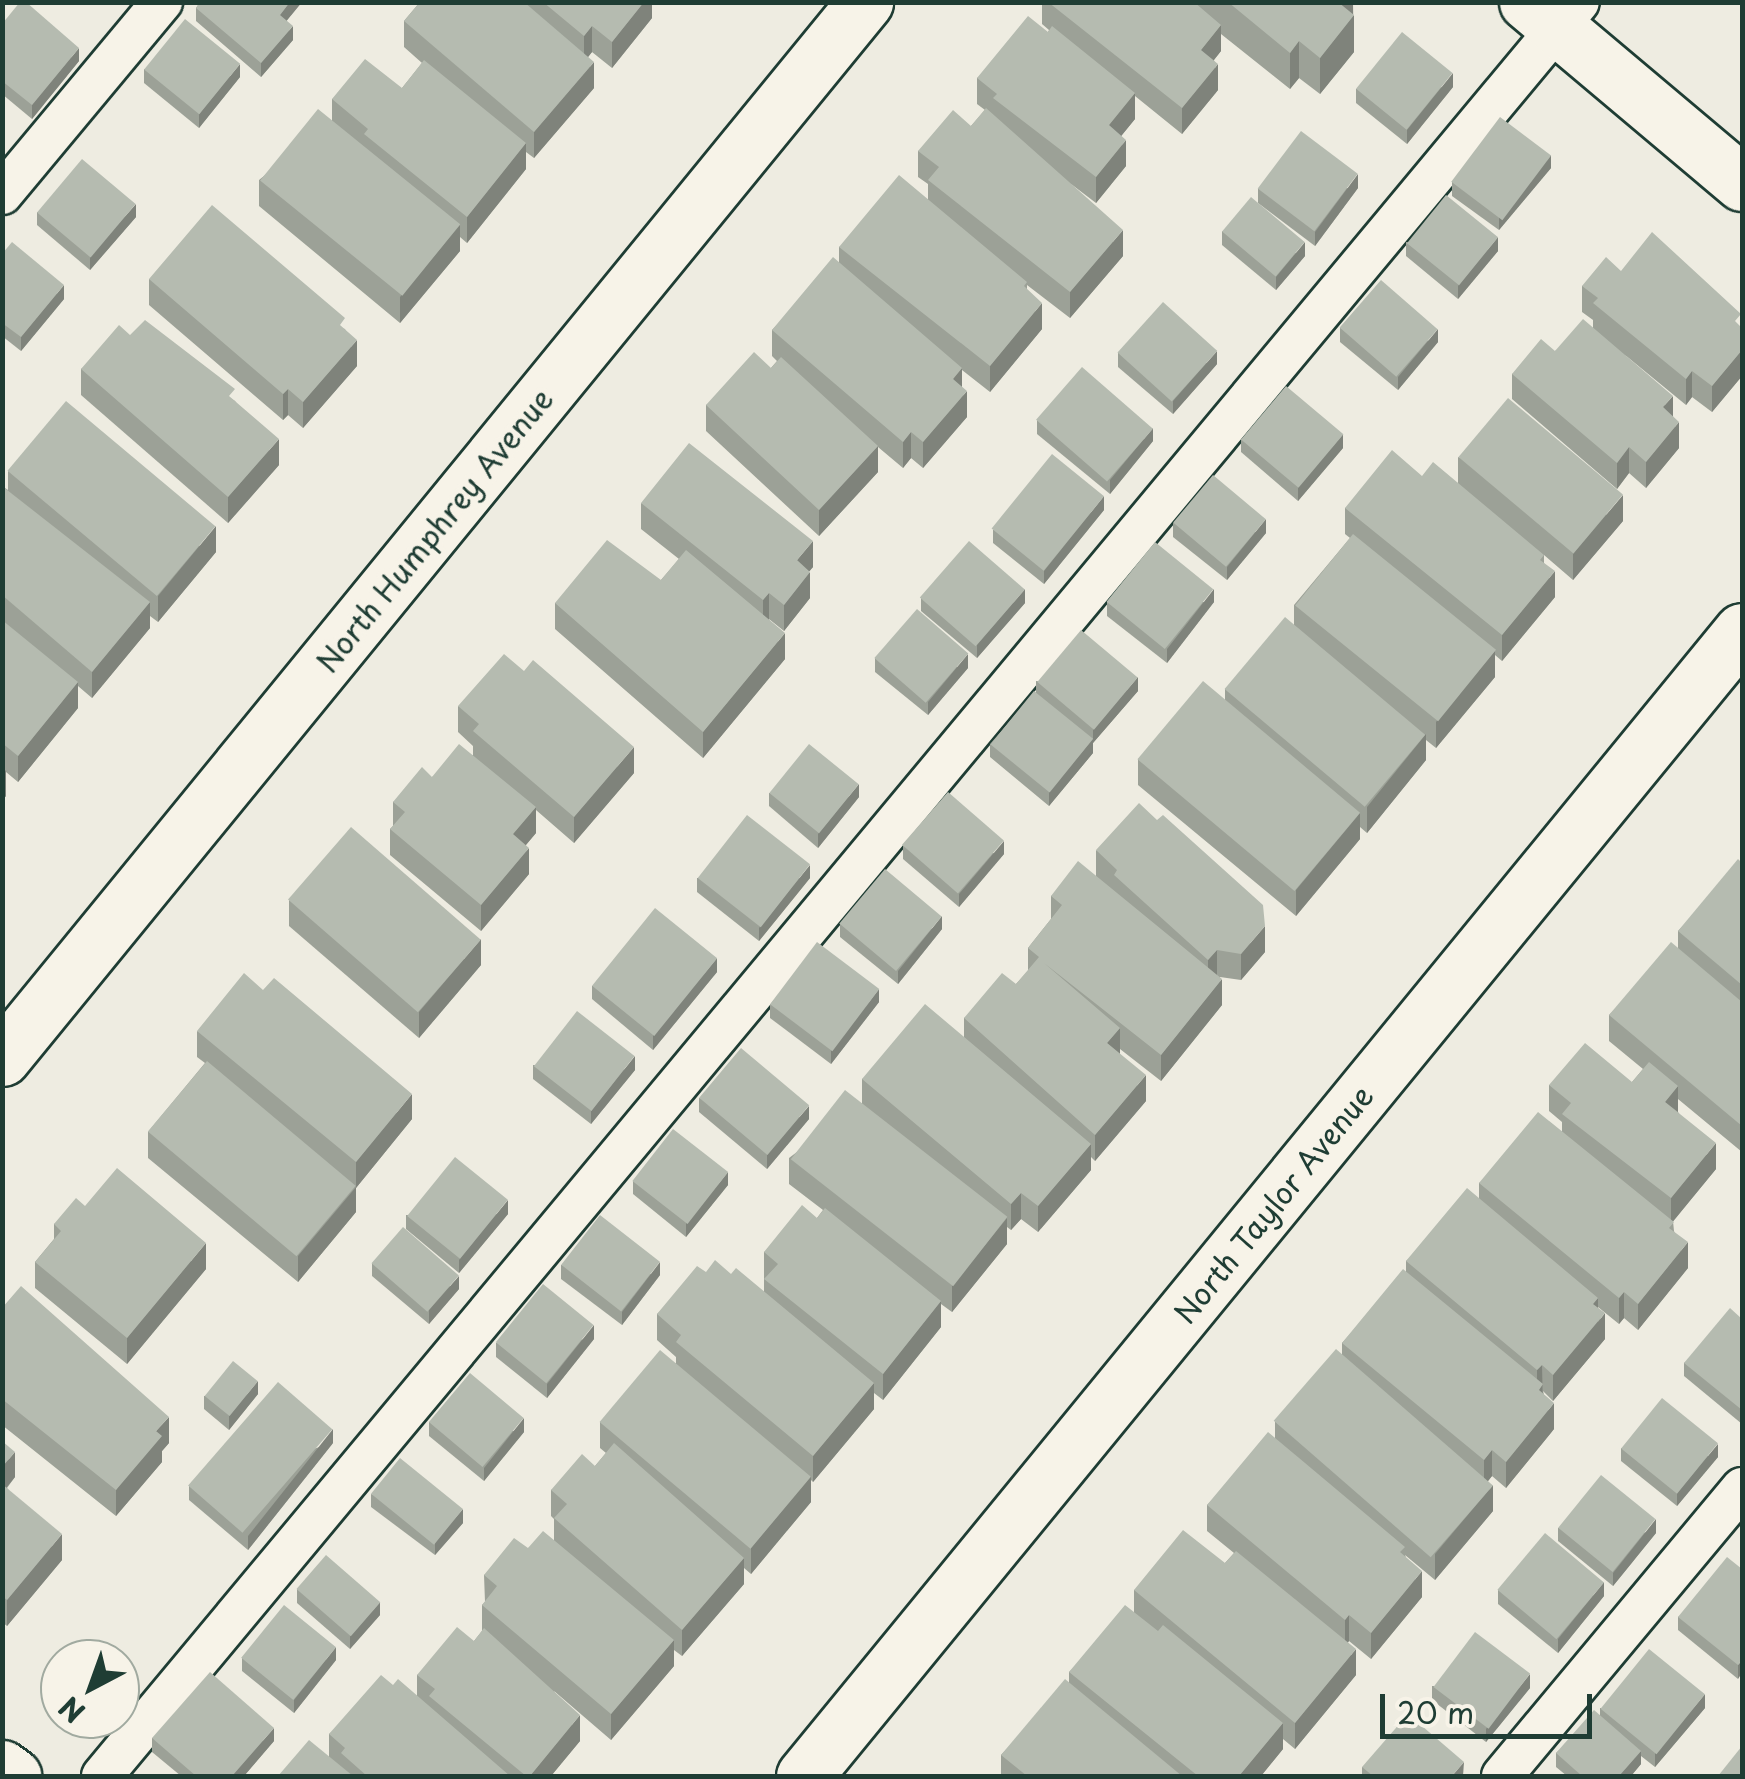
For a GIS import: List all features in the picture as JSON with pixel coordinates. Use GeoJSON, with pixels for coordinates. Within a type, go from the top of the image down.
{"type":"FeatureCollection","features":[{"type":"Feature","properties":{"kind":"street","name":"North Humphrey Avenue"},"geometry":{"type":"LineString","coordinates":[[2,1058],[865,2]]}},
{"type":"Feature","properties":{"kind":"street"},"geometry":{"type":"LineString","coordinates":[[1554,11],[1742,183]]}},
{"type":"Feature","properties":{"kind":"street","name":"North Taylor Avenue"},"geometry":{"type":"LineString","coordinates":[[804,1776],[1742,632]]}},
{"type":"Feature","properties":{"kind":"street"},"geometry":{"type":"LineString","coordinates":[[2,1768],[13,1776]]}},
{"type":"Feature","properties":{"kind":"lane"},"geometry":{"type":"LineString","coordinates":[[2,194],[162,2]]}},
{"type":"Feature","properties":{"kind":"lane"},"geometry":{"type":"LineString","coordinates":[[102,1776],[1554,11]]}},
{"type":"Feature","properties":{"kind":"lane"},"geometry":{"type":"LineString","coordinates":[[1502,1776],[1742,1488]]}},
{"type":"Feature","properties":{"kind":"building"},"geometry":{"type":"Polygon","coordinates":[[[20,2],[26,2],[79,48],[32,105],[2,81],[2,24],[20,2]]]}},
{"type":"Feature","properties":{"kind":"building"},"geometry":{"type":"Polygon","coordinates":[[[200,2],[290,2],[280,15],[293,26],[261,63],[196,8],[200,2]]]}},
{"type":"Feature","properties":{"kind":"building"},"geometry":{"type":"Polygon","coordinates":[[[420,2],[524,2],[594,62],[534,132],[404,21],[420,2]]]}},
{"type":"Feature","properties":{"kind":"building"},"geometry":{"type":"Polygon","coordinates":[[[543,2],[644,2],[612,42],[592,26],[584,36],[543,2]]]}},
{"type":"Feature","properties":{"kind":"building"},"geometry":{"type":"Polygon","coordinates":[[[1048,2],[1194,2],[1221,25],[1201,50],[1218,64],[1182,108],[1048,2]]]}},
{"type":"Feature","properties":{"kind":"building"},"geometry":{"type":"Polygon","coordinates":[[[1228,2],[1338,2],[1354,15],[1320,58],[1299,41],[1290,53],[1228,2]]]}},
{"type":"Feature","properties":{"kind":"building"},"geometry":{"type":"Polygon","coordinates":[[[1028,16],[1048,32],[1052,26],[1135,93],[1109,125],[1126,140],[1096,177],[993,98],[997,94],[977,78],[1028,16]]]}},
{"type":"Feature","properties":{"kind":"building"},"geometry":{"type":"Polygon","coordinates":[[[185,19],[240,64],[199,114],[144,70],[185,19]]]}},
{"type":"Feature","properties":{"kind":"building"},"geometry":{"type":"Polygon","coordinates":[[[1402,32],[1453,73],[1407,130],[1356,89],[1402,32]]]}},
{"type":"Feature","properties":{"kind":"building"},"geometry":{"type":"Polygon","coordinates":[[[365,59],[402,88],[424,60],[526,143],[467,217],[364,134],[368,129],[332,99],[365,59]]]}},
{"type":"Feature","properties":{"kind":"building"},"geometry":{"type":"Polygon","coordinates":[[[986,108],[1123,230],[1070,292],[928,180],[939,167],[918,151],[953,110],[971,126],[986,108]]]}},
{"type":"Feature","properties":{"kind":"building"},"geometry":{"type":"Polygon","coordinates":[[[318,109],[460,224],[402,296],[260,180],[318,109]]]}},
{"type":"Feature","properties":{"kind":"building"},"geometry":{"type":"Polygon","coordinates":[[[1500,117],[1551,156],[1502,220],[1451,182],[1500,117]]]}},
{"type":"Feature","properties":{"kind":"building"},"geometry":{"type":"Polygon","coordinates":[[[1301,131],[1358,174],[1314,231],[1258,189],[1301,131]]]}},
{"type":"Feature","properties":{"kind":"building"},"geometry":{"type":"Polygon","coordinates":[[[82,159],[136,204],[91,258],[37,213],[82,159]]]}},
{"type":"Feature","properties":{"kind":"building"},"geometry":{"type":"Polygon","coordinates":[[[899,175],[1027,282],[1024,286],[1042,303],[990,366],[839,247],[899,175]]]}},
{"type":"Feature","properties":{"kind":"building"},"geometry":{"type":"Polygon","coordinates":[[[1446,195],[1498,237],[1459,285],[1407,243],[1446,195]]]}},
{"type":"Feature","properties":{"kind":"building"},"geometry":{"type":"Polygon","coordinates":[[[1251,197],[1305,242],[1276,276],[1222,231],[1251,197]]]}},
{"type":"Feature","properties":{"kind":"building"},"geometry":{"type":"Polygon","coordinates":[[[212,205],[345,318],[340,325],[357,340],[303,402],[288,389],[283,394],[149,279],[212,205]]]}},
{"type":"Feature","properties":{"kind":"building"},"geometry":{"type":"Polygon","coordinates":[[[1652,232],[1741,314],[1735,321],[1742,328],[1742,350],[1712,386],[1692,371],[1686,379],[1593,303],[1598,298],[1582,286],[1606,257],[1621,271],[1652,232]]]}},
{"type":"Feature","properties":{"kind":"building"},"geometry":{"type":"Polygon","coordinates":[[[12,242],[64,285],[21,337],[2,323],[2,254],[12,242]]]}},
{"type":"Feature","properties":{"kind":"building"},"geometry":{"type":"Polygon","coordinates":[[[833,257],[962,368],[953,379],[967,391],[923,442],[911,432],[903,442],[772,330],[833,257]]]}},
{"type":"Feature","properties":{"kind":"building"},"geometry":{"type":"Polygon","coordinates":[[[1381,280],[1438,329],[1396,377],[1340,328],[1381,280]]]}},
{"type":"Feature","properties":{"kind":"building"},"geometry":{"type":"Polygon","coordinates":[[[1163,302],[1217,351],[1172,401],[1117,353],[1163,302]]]}},
{"type":"Feature","properties":{"kind":"building"},"geometry":{"type":"Polygon","coordinates":[[[1583,319],[1673,396],[1663,407],[1679,422],[1646,462],[1629,447],[1617,463],[1512,374],[1541,339],[1555,351],[1583,319]]]}},
{"type":"Feature","properties":{"kind":"building"},"geometry":{"type":"Polygon","coordinates":[[[145,320],[235,389],[229,396],[279,439],[228,497],[81,369],[119,325],[130,335],[145,320]]]}},
{"type":"Feature","properties":{"kind":"building"},"geometry":{"type":"Polygon","coordinates":[[[754,352],[771,368],[781,357],[878,446],[819,510],[706,405],[754,352]]]}},
{"type":"Feature","properties":{"kind":"building"},"geometry":{"type":"Polygon","coordinates":[[[1082,367],[1153,429],[1107,481],[1036,420],[1082,367]]]}},
{"type":"Feature","properties":{"kind":"building"},"geometry":{"type":"Polygon","coordinates":[[[1286,386],[1343,434],[1298,488],[1241,440],[1286,386]]]}},
{"type":"Feature","properties":{"kind":"building"},"geometry":{"type":"Polygon","coordinates":[[[1508,398],[1623,494],[1573,553],[1459,457],[1508,398]]]}},
{"type":"Feature","properties":{"kind":"building"},"geometry":{"type":"Polygon","coordinates":[[[66,401],[215,526],[157,596],[8,471],[66,401]]]}},
{"type":"Feature","properties":{"kind":"building"},"geometry":{"type":"Polygon","coordinates":[[[689,443],[813,541],[797,560],[810,572],[784,605],[769,593],[763,600],[641,503],[689,443]]]}},
{"type":"Feature","properties":{"kind":"building"},"geometry":{"type":"Polygon","coordinates":[[[1392,450],[1422,476],[1433,462],[1544,555],[1540,560],[1555,571],[1502,635],[1345,508],[1392,450]]]}},
{"type":"Feature","properties":{"kind":"building"},"geometry":{"type":"Polygon","coordinates":[[[1052,454],[1104,496],[1044,571],[992,529],[1052,454]]]}},
{"type":"Feature","properties":{"kind":"building"},"geometry":{"type":"Polygon","coordinates":[[[1213,475],[1266,519],[1226,567],[1173,522],[1213,475]]]}},
{"type":"Feature","properties":{"kind":"building"},"geometry":{"type":"Polygon","coordinates":[[[2,486],[150,602],[92,672],[2,595],[2,486]]]}},
{"type":"Feature","properties":{"kind":"building"},"geometry":{"type":"Polygon","coordinates":[[[1353,534],[1496,650],[1438,721],[1295,605],[1353,534]]]}},
{"type":"Feature","properties":{"kind":"building"},"geometry":{"type":"Polygon","coordinates":[[[607,540],[661,580],[686,550],[785,633],[703,732],[555,603],[607,540]]]}},
{"type":"Feature","properties":{"kind":"building"},"geometry":{"type":"Polygon","coordinates":[[[969,541],[1025,590],[976,646],[920,598],[969,541]]]}},
{"type":"Feature","properties":{"kind":"building"},"geometry":{"type":"Polygon","coordinates":[[[1155,542],[1213,589],[1165,649],[1107,602],[1155,542]]]}},
{"type":"Feature","properties":{"kind":"building"},"geometry":{"type":"Polygon","coordinates":[[[917,609],[968,654],[926,703],[874,658],[917,609]]]}},
{"type":"Feature","properties":{"kind":"building"},"geometry":{"type":"Polygon","coordinates":[[[1285,617],[1425,735],[1365,807],[1225,689],[1285,617]]]}},
{"type":"Feature","properties":{"kind":"building"},"geometry":{"type":"Polygon","coordinates":[[[2,620],[78,682],[18,756],[2,743],[2,620]]]}},
{"type":"Feature","properties":{"kind":"building"},"geometry":{"type":"Polygon","coordinates":[[[1081,630],[1138,678],[1094,730],[1037,682],[1081,630]]]}},
{"type":"Feature","properties":{"kind":"building"},"geometry":{"type":"Polygon","coordinates":[[[504,654],[524,671],[533,660],[634,747],[574,817],[473,731],[479,724],[458,706],[504,654]]]}},
{"type":"Feature","properties":{"kind":"building"},"geometry":{"type":"Polygon","coordinates":[[[1203,681],[1360,813],[1294,891],[1137,759],[1203,681]]]}},
{"type":"Feature","properties":{"kind":"building"},"geometry":{"type":"Polygon","coordinates":[[[1034,691],[1093,739],[1050,792],[991,745],[1034,691]]]}},
{"type":"Feature","properties":{"kind":"building"},"geometry":{"type":"Polygon","coordinates":[[[459,744],[536,807],[513,834],[529,848],[481,905],[390,829],[405,812],[393,802],[422,767],[432,777],[459,744]]]}},
{"type":"Feature","properties":{"kind":"building"},"geometry":{"type":"Polygon","coordinates":[[[809,744],[859,784],[819,833],[769,793],[809,744]]]}},
{"type":"Feature","properties":{"kind":"building"},"geometry":{"type":"Polygon","coordinates":[[[948,792],[1004,841],[958,893],[902,845],[948,792]]]}},
{"type":"Feature","properties":{"kind":"building"},"geometry":{"type":"Polygon","coordinates":[[[1139,803],[1157,820],[1163,815],[1263,905],[1265,926],[1241,954],[1217,950],[1208,960],[1114,875],[1117,870],[1096,850],[1139,803]]]}},
{"type":"Feature","properties":{"kind":"building"},"geometry":{"type":"Polygon","coordinates":[[[747,815],[810,864],[761,927],[698,878],[747,815]]]}},
{"type":"Feature","properties":{"kind":"building"},"geometry":{"type":"Polygon","coordinates":[[[351,827],[481,940],[418,1012],[288,899],[351,827]]]}},
{"type":"Feature","properties":{"kind":"building"},"geometry":{"type":"Polygon","coordinates":[[[1738,859],[1742,863],[1742,985],[1678,931],[1738,859]]]}},
{"type":"Feature","properties":{"kind":"building"},"geometry":{"type":"Polygon","coordinates":[[[1078,861],[1222,979],[1161,1055],[1044,963],[1120,1028],[1107,1043],[1146,1075],[1095,1135],[964,1018],[1002,973],[1016,984],[1039,957],[1028,948],[1062,905],[1051,896],[1078,861]]]}},
{"type":"Feature","properties":{"kind":"building"},"geometry":{"type":"Polygon","coordinates":[[[885,869],[942,917],[896,971],[839,923],[885,869]]]}},
{"type":"Feature","properties":{"kind":"building"},"geometry":{"type":"Polygon","coordinates":[[[655,908],[717,958],[654,1036],[592,986],[655,908]]]}},
{"type":"Feature","properties":{"kind":"building"},"geometry":{"type":"Polygon","coordinates":[[[817,942],[879,989],[832,1051],[770,1004],[817,942]]]}},
{"type":"Feature","properties":{"kind":"building"},"geometry":{"type":"Polygon","coordinates":[[[1671,942],[1742,1002],[1742,1126],[1609,1015],[1671,942]]]}},
{"type":"Feature","properties":{"kind":"building"},"geometry":{"type":"Polygon","coordinates":[[[244,973],[263,990],[274,978],[412,1094],[356,1162],[197,1031],[244,973]]]}},
{"type":"Feature","properties":{"kind":"building"},"geometry":{"type":"Polygon","coordinates":[[[925,1004],[1091,1144],[1038,1206],[1021,1193],[1011,1204],[862,1079],[925,1004]]]}},
{"type":"Feature","properties":{"kind":"building"},"geometry":{"type":"Polygon","coordinates":[[[577,1011],[635,1056],[591,1111],[534,1066],[577,1011]]]}},
{"type":"Feature","properties":{"kind":"building"},"geometry":{"type":"Polygon","coordinates":[[[1585,1043],[1632,1082],[1649,1062],[1678,1086],[1665,1102],[1716,1143],[1671,1198],[1562,1114],[1571,1103],[1549,1085],[1585,1043]]]}},
{"type":"Feature","properties":{"kind":"building"},"geometry":{"type":"Polygon","coordinates":[[[741,1048],[809,1105],[767,1155],[699,1098],[741,1048]]]}},
{"type":"Feature","properties":{"kind":"building"},"geometry":{"type":"Polygon","coordinates":[[[207,1061],[356,1186],[296,1256],[148,1131],[207,1061]]]}},
{"type":"Feature","properties":{"kind":"building"},"geometry":{"type":"Polygon","coordinates":[[[845,1090],[1007,1217],[953,1286],[791,1159],[845,1090]]]}},
{"type":"Feature","properties":{"kind":"building"},"geometry":{"type":"Polygon","coordinates":[[[1538,1112],[1674,1222],[1669,1228],[1688,1242],[1638,1304],[1624,1292],[1619,1298],[1479,1183],[1538,1112]]]}},
{"type":"Feature","properties":{"kind":"building"},"geometry":{"type":"Polygon","coordinates":[[[673,1129],[728,1172],[688,1224],[632,1181],[673,1129]]]}},
{"type":"Feature","properties":{"kind":"building"},"geometry":{"type":"Polygon","coordinates":[[[455,1157],[508,1200],[460,1259],[407,1216],[455,1157]]]}},
{"type":"Feature","properties":{"kind":"building"},"geometry":{"type":"Polygon","coordinates":[[[117,1168],[206,1243],[127,1338],[35,1262],[61,1231],[54,1224],[76,1198],[85,1206],[117,1168]]]}},
{"type":"Feature","properties":{"kind":"building"},"geometry":{"type":"Polygon","coordinates":[[[1467,1188],[1598,1298],[1593,1304],[1605,1313],[1553,1375],[1542,1365],[1537,1370],[1406,1261],[1467,1188]]]}},
{"type":"Feature","properties":{"kind":"building"},"geometry":{"type":"Polygon","coordinates":[[[802,1205],[817,1218],[825,1208],[941,1301],[883,1374],[764,1279],[778,1264],[764,1252],[802,1205]]]}},
{"type":"Feature","properties":{"kind":"building"},"geometry":{"type":"Polygon","coordinates":[[[600,1215],[660,1262],[621,1311],[561,1265],[600,1215]]]}},
{"type":"Feature","properties":{"kind":"building"},"geometry":{"type":"Polygon","coordinates":[[[403,1227],[459,1276],[427,1312],[372,1263],[403,1227]]]}},
{"type":"Feature","properties":{"kind":"building"},"geometry":{"type":"Polygon","coordinates":[[[715,1260],[731,1274],[736,1268],[874,1383],[813,1456],[676,1342],[681,1335],[657,1314],[697,1266],[706,1272],[715,1260]]]}},
{"type":"Feature","properties":{"kind":"building"},"geometry":{"type":"Polygon","coordinates":[[[1403,1269],[1543,1384],[1539,1390],[1554,1403],[1506,1462],[1492,1450],[1484,1460],[1342,1343],[1403,1269]]]}},
{"type":"Feature","properties":{"kind":"building"},"geometry":{"type":"Polygon","coordinates":[[[543,1284],[594,1325],[546,1383],[496,1342],[543,1284]]]}},
{"type":"Feature","properties":{"kind":"building"},"geometry":{"type":"Polygon","coordinates":[[[21,1286],[169,1417],[156,1431],[162,1436],[116,1490],[2,1399],[2,1308],[21,1286]]]}},
{"type":"Feature","properties":{"kind":"building"},"geometry":{"type":"Polygon","coordinates":[[[1730,1308],[1742,1319],[1742,1410],[1684,1363],[1730,1308]]]}},
{"type":"Feature","properties":{"kind":"building"},"geometry":{"type":"Polygon","coordinates":[[[1336,1349],[1493,1485],[1431,1557],[1274,1421],[1336,1349]]]}},
{"type":"Feature","properties":{"kind":"building"},"geometry":{"type":"Polygon","coordinates":[[[660,1350],[811,1477],[750,1549],[600,1422],[660,1350]]]}},
{"type":"Feature","properties":{"kind":"building"},"geometry":{"type":"Polygon","coordinates":[[[233,1361],[258,1381],[230,1416],[205,1396],[233,1361]]]}},
{"type":"Feature","properties":{"kind":"building"},"geometry":{"type":"Polygon","coordinates":[[[470,1373],[524,1418],[482,1467],[429,1422],[470,1373]]]}},
{"type":"Feature","properties":{"kind":"building"},"geometry":{"type":"Polygon","coordinates":[[[278,1382],[332,1429],[242,1533],[188,1485],[278,1382]]]}},
{"type":"Feature","properties":{"kind":"building"},"geometry":{"type":"Polygon","coordinates":[[[1662,1398],[1718,1443],[1677,1494],[1621,1449],[1662,1398]]]}},
{"type":"Feature","properties":{"kind":"building"},"geometry":{"type":"Polygon","coordinates":[[[1268,1432],[1405,1547],[1400,1552],[1422,1571],[1371,1633],[1349,1615],[1345,1620],[1207,1505],[1268,1432]]]}},
{"type":"Feature","properties":{"kind":"building"},"geometry":{"type":"Polygon","coordinates":[[[2,1441],[15,1452],[2,1467],[2,1441]]]}},
{"type":"Feature","properties":{"kind":"building"},"geometry":{"type":"Polygon","coordinates":[[[614,1443],[744,1558],[682,1630],[554,1518],[567,1504],[551,1490],[582,1454],[595,1466],[614,1443]]]}},
{"type":"Feature","properties":{"kind":"building"},"geometry":{"type":"Polygon","coordinates":[[[400,1458],[463,1509],[434,1545],[371,1494],[400,1458]]]}},
{"type":"Feature","properties":{"kind":"building"},"geometry":{"type":"Polygon","coordinates":[[[1601,1475],[1655,1519],[1613,1572],[1558,1528],[1601,1475]]]}},
{"type":"Feature","properties":{"kind":"building"},"geometry":{"type":"Polygon","coordinates":[[[2,1484],[62,1534],[7,1600],[2,1596],[2,1484]]]}},
{"type":"Feature","properties":{"kind":"building"},"geometry":{"type":"Polygon","coordinates":[[[1183,1530],[1225,1563],[1236,1551],[1356,1649],[1295,1723],[1134,1590],[1183,1530]]]}},
{"type":"Feature","properties":{"kind":"building"},"geometry":{"type":"Polygon","coordinates":[[[543,1531],[674,1640],[611,1714],[482,1605],[497,1586],[484,1575],[514,1538],[528,1548],[543,1531]]]}},
{"type":"Feature","properties":{"kind":"building"},"geometry":{"type":"Polygon","coordinates":[[[1545,1533],[1604,1582],[1556,1639],[1497,1590],[1545,1533]]]}},
{"type":"Feature","properties":{"kind":"building"},"geometry":{"type":"Polygon","coordinates":[[[326,1555],[380,1602],[351,1636],[296,1589],[326,1555]]]}},
{"type":"Feature","properties":{"kind":"building"},"geometry":{"type":"Polygon","coordinates":[[[1727,1557],[1742,1569],[1742,1660],[1738,1665],[1678,1617],[1727,1557]]]}},
{"type":"Feature","properties":{"kind":"building"},"geometry":{"type":"Polygon","coordinates":[[[284,1605],[336,1647],[293,1700],[241,1658],[284,1605]]]}},
{"type":"Feature","properties":{"kind":"building"},"geometry":{"type":"Polygon","coordinates":[[[1125,1605],[1158,1631],[1163,1625],[1283,1723],[1239,1776],[1198,1776],[1069,1672],[1125,1605]]]}},
{"type":"Feature","properties":{"kind":"building"},"geometry":{"type":"Polygon","coordinates":[[[457,1627],[474,1641],[484,1628],[580,1715],[530,1776],[429,1696],[435,1689],[417,1675],[457,1627]]]}},
{"type":"Feature","properties":{"kind":"building"},"geometry":{"type":"Polygon","coordinates":[[[1475,1632],[1530,1674],[1489,1729],[1433,1687],[1475,1632]]]}},
{"type":"Feature","properties":{"kind":"building"},"geometry":{"type":"Polygon","coordinates":[[[1649,1649],[1705,1694],[1656,1754],[1601,1709],[1649,1649]]]}},
{"type":"Feature","properties":{"kind":"building"},"geometry":{"type":"Polygon","coordinates":[[[210,1672],[274,1728],[232,1776],[196,1776],[152,1738],[210,1672]]]}},
{"type":"Feature","properties":{"kind":"building"},"geometry":{"type":"Polygon","coordinates":[[[381,1675],[393,1685],[398,1679],[510,1776],[367,1776],[341,1753],[345,1748],[329,1734],[381,1675]]]}},
{"type":"Feature","properties":{"kind":"building"},"geometry":{"type":"Polygon","coordinates":[[[1065,1679],[1182,1776],[1027,1776],[1001,1755],[1065,1679]]]}},
{"type":"Feature","properties":{"kind":"building"},"geometry":{"type":"Polygon","coordinates":[[[1594,1710],[1641,1751],[1619,1776],[1582,1776],[1556,1753],[1594,1710]]]}},
{"type":"Feature","properties":{"kind":"building"},"geometry":{"type":"Polygon","coordinates":[[[1408,1714],[1464,1762],[1452,1776],[1373,1776],[1362,1767],[1408,1714]]]}},
{"type":"Feature","properties":{"kind":"building"},"geometry":{"type":"Polygon","coordinates":[[[309,1740],[353,1776],[278,1776],[309,1740]]]}},
{"type":"Feature","properties":{"kind":"building"},"geometry":{"type":"Polygon","coordinates":[[[1742,1746],[1742,1776],[1718,1776],[1742,1746]]]}}]}
